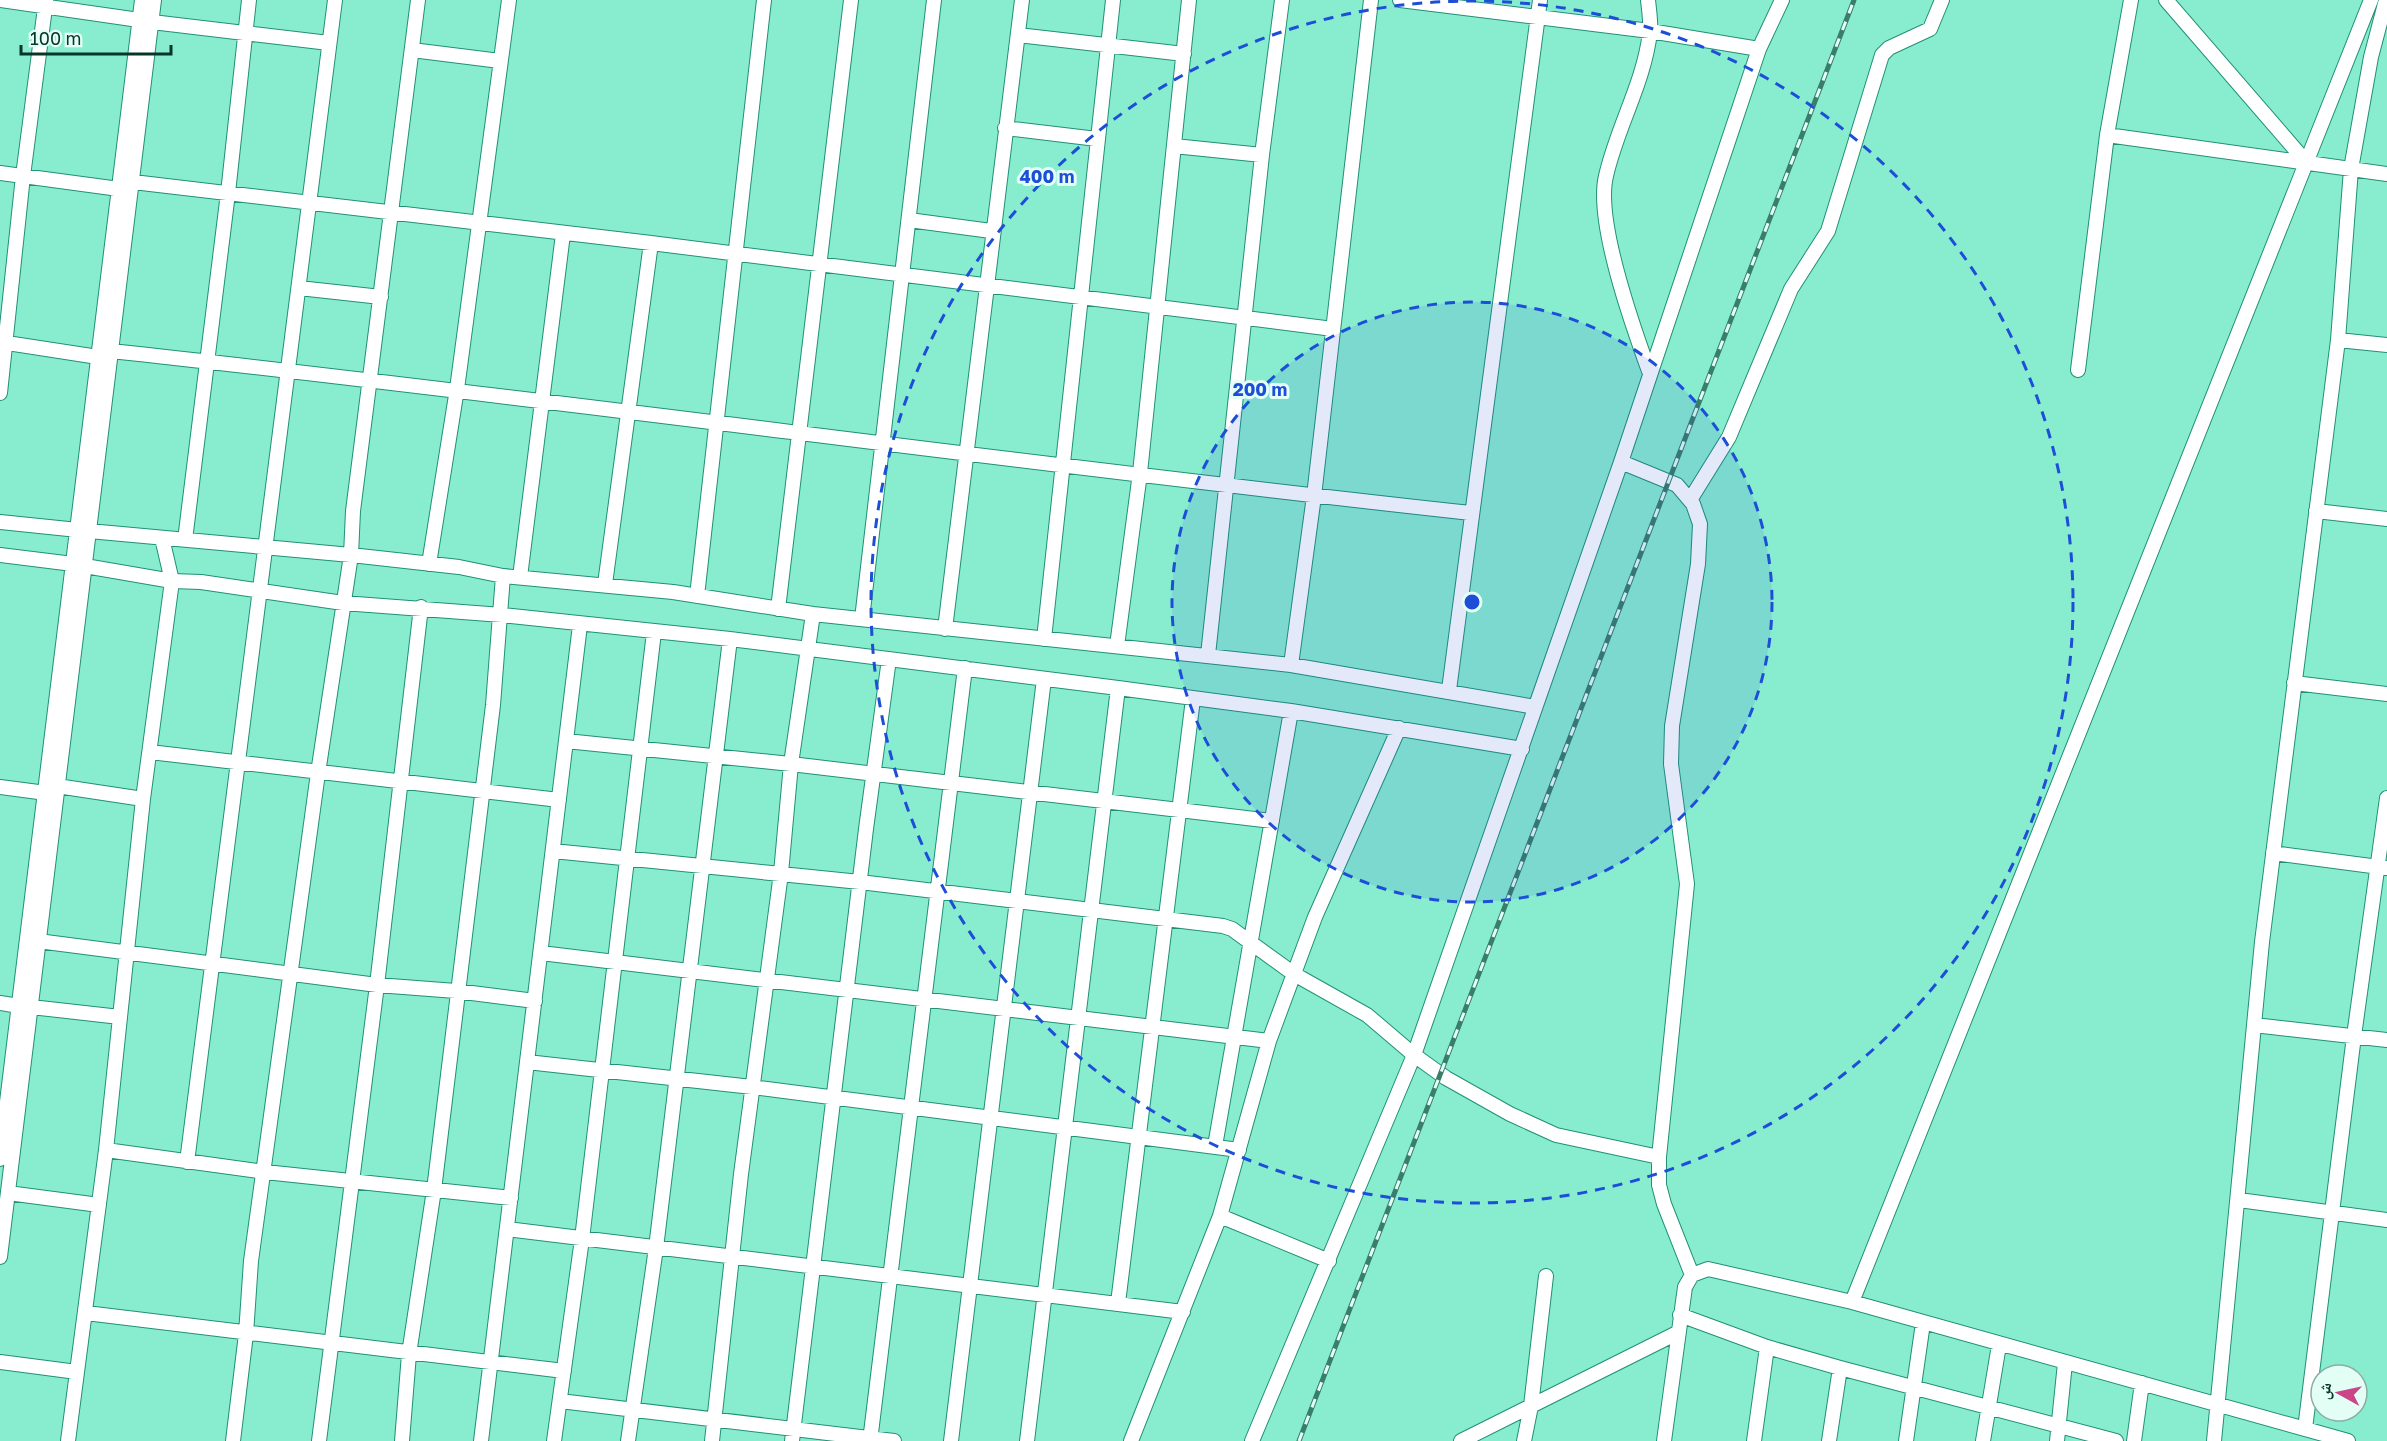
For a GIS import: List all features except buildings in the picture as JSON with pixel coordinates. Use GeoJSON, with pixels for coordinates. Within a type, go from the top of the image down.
{"type":"FeatureCollection","features":[{"type":"Feature","properties":{"kind":"street"},"geometry":{"type":"LineString","coordinates":[[0,0],[45,3],[146,21],[329,43]]}},
{"type":"Feature","properties":{"kind":"street"},"geometry":{"type":"LineString","coordinates":[[105,354],[133,182],[146,21],[142,0]]}},
{"type":"Feature","properties":{"kind":"street"},"geometry":{"type":"LineString","coordinates":[[0,1257],[25,1006],[105,354],[119,189],[146,21],[154,0]]}},
{"type":"Feature","properties":{"kind":"street"},"geometry":{"type":"LineString","coordinates":[[185,540],[228,193],[249,0]]}},
{"type":"Feature","properties":{"kind":"street"},"geometry":{"type":"LineString","coordinates":[[187,1162],[258,590],[266,548],[335,0]]}},
{"type":"Feature","properties":{"kind":"street"},"geometry":{"type":"LineString","coordinates":[[233,1441],[246,1334],[251,1261],[318,773],[351,555],[369,379],[418,0]]}},
{"type":"Feature","properties":{"kind":"street"},"geometry":{"type":"LineString","coordinates":[[429,564],[457,389],[509,0]]}},
{"type":"Feature","properties":{"kind":"street"},"geometry":{"type":"LineString","coordinates":[[697,596],[764,0]]}},
{"type":"Feature","properties":{"kind":"street"},"geometry":{"type":"LineString","coordinates":[[778,609],[851,0]]}},
{"type":"Feature","properties":{"kind":"street"},"geometry":{"type":"LineString","coordinates":[[862,620],[934,0]]}},
{"type":"Feature","properties":{"kind":"street"},"geometry":{"type":"LineString","coordinates":[[945,629],[968,453],[991,231],[1022,0]]}},
{"type":"Feature","properties":{"kind":"street"},"geometry":{"type":"LineString","coordinates":[[1044,639],[1113,0]]}},
{"type":"Feature","properties":{"kind":"street"},"geometry":{"type":"LineString","coordinates":[[1117,646],[1140,473],[1189,0]]}},
{"type":"Feature","properties":{"kind":"street"},"geometry":{"type":"LineString","coordinates":[[1208,655],[1229,484],[1243,319],[1282,0]]}},
{"type":"Feature","properties":{"kind":"street"},"geometry":{"type":"LineString","coordinates":[[1291,665],[1314,496],[1371,0]]}},
{"type":"Feature","properties":{"kind":"street"},"geometry":{"type":"LineString","coordinates":[[1400,0],[1650,31],[1760,49]]}},
{"type":"Feature","properties":{"kind":"street"},"geometry":{"type":"LineString","coordinates":[[1449,690],[1540,0]]}},
{"type":"Feature","properties":{"kind":"street"},"geometry":{"type":"LineString","coordinates":[[1648,0],[1650,31],[1642,72],[1605,177],[1604,209],[1630,319],[1649,371]]}},
{"type":"Feature","properties":{"kind":"street"},"geometry":{"type":"LineString","coordinates":[[1252,1441],[1413,1056],[1621,462],[1649,371],[1760,49],[1782,0]]}},
{"type":"Feature","properties":{"kind":"street"},"geometry":{"type":"LineString","coordinates":[[1690,501],[1729,437],[1791,289],[1828,231],[1882,55],[1889,48],[1929,29],[1942,0]]}},
{"type":"Feature","properties":{"kind":"street"},"geometry":{"type":"LineString","coordinates":[[2078,370],[2107,135],[2131,0]]}},
{"type":"Feature","properties":{"kind":"street"},"geometry":{"type":"LineString","coordinates":[[2166,0],[2307,163]]}},
{"type":"Feature","properties":{"kind":"street"},"geometry":{"type":"LineString","coordinates":[[1852,1302],[2371,0]]}},
{"type":"Feature","properties":{"kind":"street"},"geometry":{"type":"LineString","coordinates":[[2214,1441],[2273,853],[2338,340],[2351,169],[2369,67],[2386,0]]}},
{"type":"Feature","properties":{"kind":"street"},"geometry":{"type":"LineString","coordinates":[[0,393],[3,343],[45,3]]}},
{"type":"Feature","properties":{"kind":"street"},"geometry":{"type":"LineString","coordinates":[[1018,35],[1184,54]]}},
{"type":"Feature","properties":{"kind":"street"},"geometry":{"type":"LineString","coordinates":[[412,50],[500,61]]}},
{"type":"Feature","properties":{"kind":"street"},"geometry":{"type":"LineString","coordinates":[[1005,128],[1097,140]]}},
{"type":"Feature","properties":{"kind":"street"},"geometry":{"type":"LineString","coordinates":[[2107,135],[2387,174]]}},
{"type":"Feature","properties":{"kind":"street"},"geometry":{"type":"LineString","coordinates":[[1174,146],[1262,155]]}},
{"type":"Feature","properties":{"kind":"street"},"geometry":{"type":"LineString","coordinates":[[0,172],[119,189]]}},
{"type":"Feature","properties":{"kind":"street"},"geometry":{"type":"LineString","coordinates":[[133,182],[651,243],[1333,329]]}},
{"type":"Feature","properties":{"kind":"street"},"geometry":{"type":"LineString","coordinates":[[909,220],[991,231]]}},
{"type":"Feature","properties":{"kind":"street"},"geometry":{"type":"LineString","coordinates":[[520,577],[563,234]]}},
{"type":"Feature","properties":{"kind":"street"},"geometry":{"type":"LineString","coordinates":[[605,584],[651,243]]}},
{"type":"Feature","properties":{"kind":"street"},"geometry":{"type":"LineString","coordinates":[[299,288],[381,297]]}},
{"type":"Feature","properties":{"kind":"street"},"geometry":{"type":"LineString","coordinates":[[2338,340],[2387,345]]}},
{"type":"Feature","properties":{"kind":"street"},"geometry":{"type":"LineString","coordinates":[[3,343],[105,354],[207,361],[457,389],[543,402],[716,421],[883,444],[1472,513]]}},
{"type":"Feature","properties":{"kind":"street"},"geometry":{"type":"LineString","coordinates":[[1621,462],[1677,485],[1690,501],[1700,524],[1698,564],[1672,726],[1671,753],[1687,884],[1659,1157],[1659,1185],[1664,1204],[1692,1275]]}},
{"type":"Feature","properties":{"kind":"street"},"geometry":{"type":"LineString","coordinates":[[2316,511],[2387,519]]}},
{"type":"Feature","properties":{"kind":"street"},"geometry":{"type":"LineString","coordinates":[[0,522],[351,555],[503,576],[605,584],[862,620],[1291,665],[1449,690],[1535,707]]}},
{"type":"Feature","properties":{"kind":"street"},"geometry":{"type":"LineString","coordinates":[[68,1441],[106,1150],[143,799],[172,581],[162,538]]}},
{"type":"Feature","properties":{"kind":"street"},"geometry":{"type":"LineString","coordinates":[[0,555],[79,565],[172,581],[258,590],[343,603],[421,607],[502,615],[730,639],[964,668],[1291,711],[1522,749]]}},
{"type":"Feature","properties":{"kind":"street"},"geometry":{"type":"LineString","coordinates":[[402,1441],[409,1354],[434,1190],[456,991],[482,791],[502,615],[503,576]]}},
{"type":"Feature","properties":{"kind":"street"},"geometry":{"type":"LineString","coordinates":[[319,1441],[377,985],[421,607]]}},
{"type":"Feature","properties":{"kind":"street"},"geometry":{"type":"LineString","coordinates":[[712,1441],[731,1258],[781,873],[791,764],[813,614]]}},
{"type":"Feature","properties":{"kind":"street"},"geometry":{"type":"LineString","coordinates":[[481,1441],[580,624]]}},
{"type":"Feature","properties":{"kind":"street"},"geometry":{"type":"LineString","coordinates":[[555,1441],[582,1239],[654,632]]}},
{"type":"Feature","properties":{"kind":"street"},"geometry":{"type":"LineString","coordinates":[[628,1441],[656,1248],[730,639]]}},
{"type":"Feature","properties":{"kind":"street"},"geometry":{"type":"LineString","coordinates":[[793,1435],[889,659]]}},
{"type":"Feature","properties":{"kind":"street"},"geometry":{"type":"LineString","coordinates":[[870,1440],[923,998],[952,783],[964,668]]}},
{"type":"Feature","properties":{"kind":"street"},"geometry":{"type":"LineString","coordinates":[[951,1441],[1019,903],[1044,679]]}},
{"type":"Feature","properties":{"kind":"street"},"geometry":{"type":"LineString","coordinates":[[2294,683],[2387,694]]}},
{"type":"Feature","properties":{"kind":"street"},"geometry":{"type":"LineString","coordinates":[[1027,1441],[1091,911],[1102,801],[1118,688]]}},
{"type":"Feature","properties":{"kind":"street"},"geometry":{"type":"LineString","coordinates":[[1118,1303],[1193,699]]}},
{"type":"Feature","properties":{"kind":"street"},"geometry":{"type":"LineString","coordinates":[[1215,1146],[1291,711]]}},
{"type":"Feature","properties":{"kind":"street"},"geometry":{"type":"LineString","coordinates":[[1131,1441],[1220,1216],[1269,1041],[1315,918],[1399,728]]}},
{"type":"Feature","properties":{"kind":"street"},"geometry":{"type":"LineString","coordinates":[[566,741],[874,773],[1272,820]]}},
{"type":"Feature","properties":{"kind":"street"},"geometry":{"type":"LineString","coordinates":[[150,752],[559,800]]}},
{"type":"Feature","properties":{"kind":"street"},"geometry":{"type":"LineString","coordinates":[[0,787],[52,789],[143,799]]}},
{"type":"Feature","properties":{"kind":"street"},"geometry":{"type":"LineString","coordinates":[[0,1159],[38,941],[52,789]]}},
{"type":"Feature","properties":{"kind":"street"},"geometry":{"type":"LineString","coordinates":[[2291,1441],[2299,1428],[2332,1213],[2354,1036],[2382,868],[2387,798]]}},
{"type":"Feature","properties":{"kind":"street"},"geometry":{"type":"LineString","coordinates":[[553,851],[781,873],[1232,928],[1294,974],[1367,1015],[1413,1056],[1446,1078],[1534,1127],[1556,1135],[1659,1157]]}},
{"type":"Feature","properties":{"kind":"street"},"geometry":{"type":"LineString","coordinates":[[2273,853],[2382,868]]}},
{"type":"Feature","properties":{"kind":"street"},"geometry":{"type":"LineString","coordinates":[[38,941],[377,985],[456,991],[535,1001]]}},
{"type":"Feature","properties":{"kind":"street"},"geometry":{"type":"LineString","coordinates":[[541,952],[1269,1041]]}},
{"type":"Feature","properties":{"kind":"street"},"geometry":{"type":"LineString","coordinates":[[0,1003],[120,1017]]}},
{"type":"Feature","properties":{"kind":"street"},"geometry":{"type":"LineString","coordinates":[[2254,1025],[2387,1040]]}},
{"type":"Feature","properties":{"kind":"street"},"geometry":{"type":"LineString","coordinates":[[527,1062],[834,1097],[1239,1150]]}},
{"type":"Feature","properties":{"kind":"street"},"geometry":{"type":"LineString","coordinates":[[106,1150],[265,1172],[511,1198]]}},
{"type":"Feature","properties":{"kind":"street"},"geometry":{"type":"LineString","coordinates":[[8,1193],[99,1205]]}},
{"type":"Feature","properties":{"kind":"street"},"geometry":{"type":"LineString","coordinates":[[2239,1200],[2387,1220]]}},
{"type":"Feature","properties":{"kind":"street"},"geometry":{"type":"LineString","coordinates":[[1220,1216],[1329,1261]]}},
{"type":"Feature","properties":{"kind":"street"},"geometry":{"type":"LineString","coordinates":[[507,1229],[1183,1312]]}},
{"type":"Feature","properties":{"kind":"street"},"geometry":{"type":"LineString","coordinates":[[1664,1441],[1685,1287],[1692,1275],[1708,1269],[1852,1302],[2066,1364],[2348,1441]]}},
{"type":"Feature","properties":{"kind":"street"},"geometry":{"type":"LineString","coordinates":[[1524,1441],[1532,1406],[1546,1276]]}},
{"type":"Feature","properties":{"kind":"street"},"geometry":{"type":"LineString","coordinates":[[86,1314],[564,1371]]}},
{"type":"Feature","properties":{"kind":"street"},"geometry":{"type":"LineString","coordinates":[[1680,1315],[1767,1347],[2116,1441]]}},
{"type":"Feature","properties":{"kind":"street"},"geometry":{"type":"LineString","coordinates":[[1906,1441],[1923,1323]]}},
{"type":"Feature","properties":{"kind":"street"},"geometry":{"type":"LineString","coordinates":[[1461,1441],[1677,1333]]}},
{"type":"Feature","properties":{"kind":"street"},"geometry":{"type":"LineString","coordinates":[[1983,1441],[1999,1345]]}},
{"type":"Feature","properties":{"kind":"street"},"geometry":{"type":"LineString","coordinates":[[1754,1441],[1767,1347]]}},
{"type":"Feature","properties":{"kind":"street"},"geometry":{"type":"LineString","coordinates":[[0,1362],[77,1372]]}},
{"type":"Feature","properties":{"kind":"street"},"geometry":{"type":"LineString","coordinates":[[2057,1441],[2066,1364]]}},
{"type":"Feature","properties":{"kind":"street"},"geometry":{"type":"LineString","coordinates":[[1829,1441],[1840,1368]]}},
{"type":"Feature","properties":{"kind":"street"},"geometry":{"type":"LineString","coordinates":[[2134,1441],[2142,1383]]}},
{"type":"Feature","properties":{"kind":"street"},"geometry":{"type":"LineString","coordinates":[[560,1401],[715,1421],[793,1435],[894,1441]]}},
{"type":"Feature","properties":{"kind":"railway"},"geometry":{"type":"LineString","coordinates":[[1299,1441],[1854,0]]}}]}
